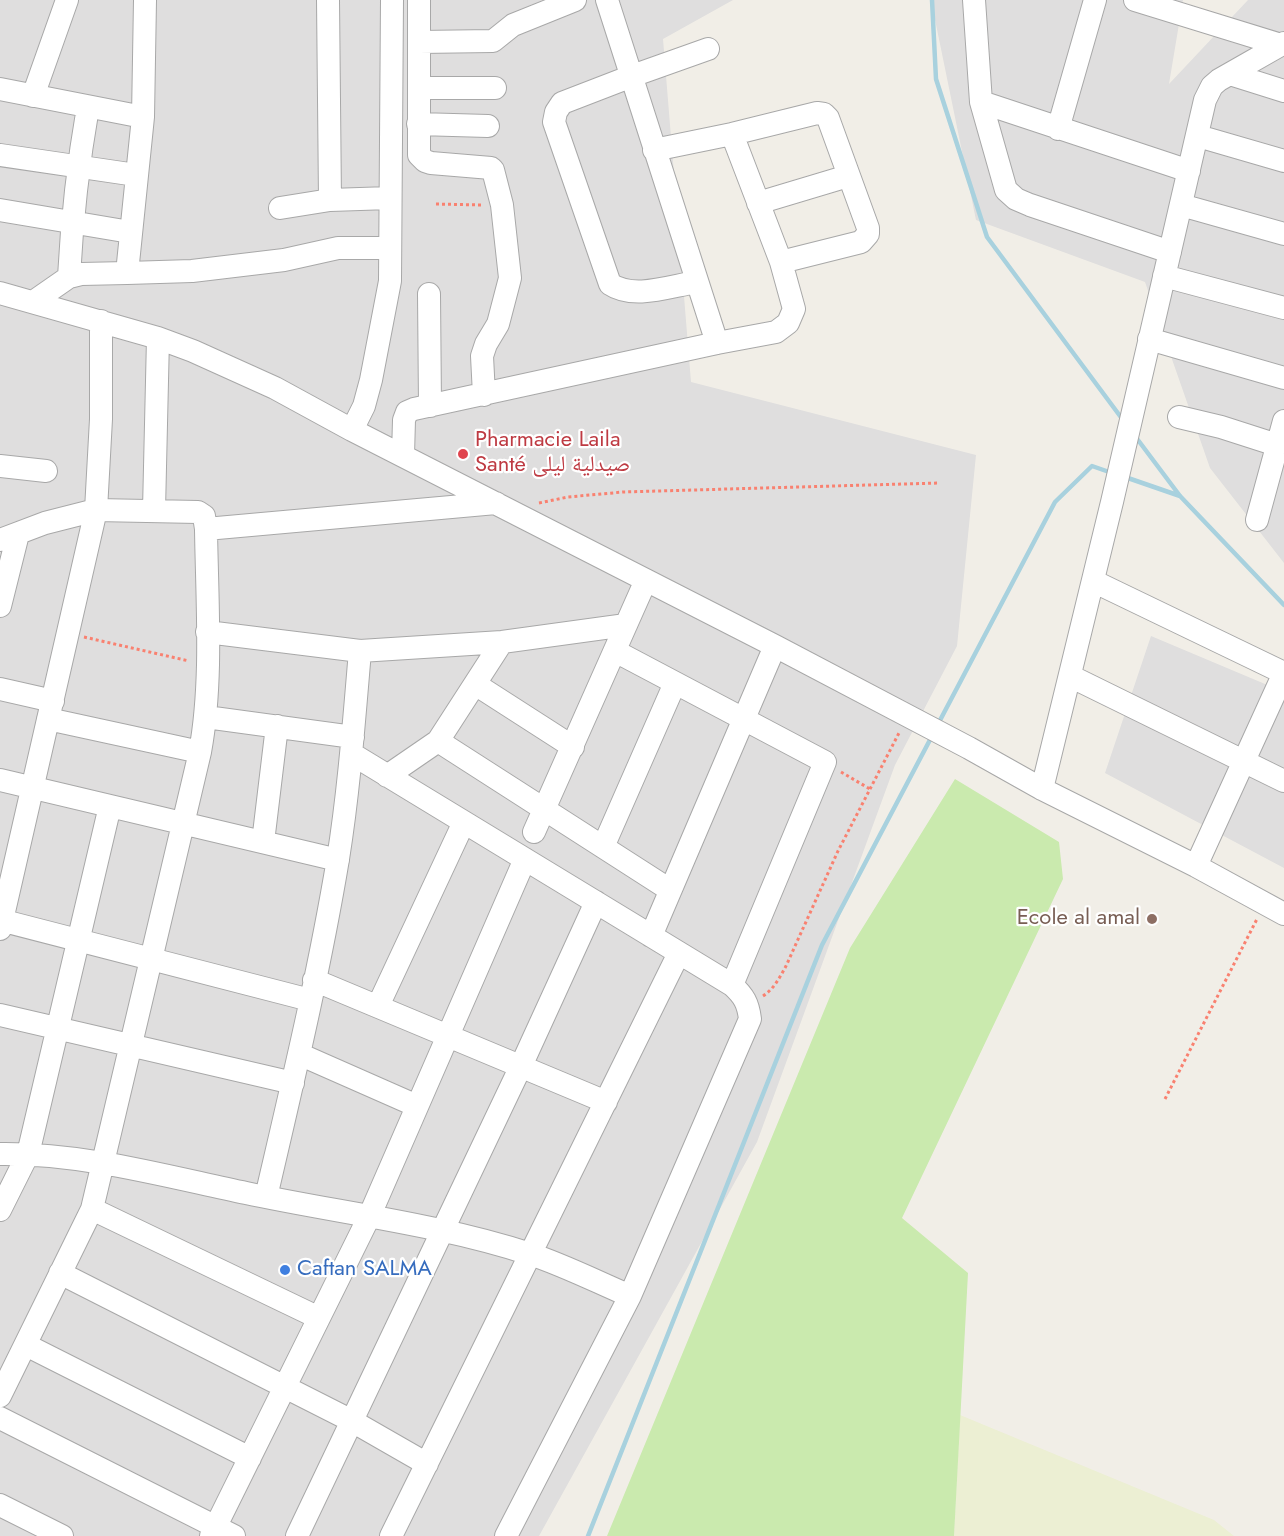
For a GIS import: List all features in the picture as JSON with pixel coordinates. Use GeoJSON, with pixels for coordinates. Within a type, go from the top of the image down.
{"type":"FeatureCollection","features":[{"type":"Feature","properties":{"kind":"street"},"geometry":{"type":"LineString","coordinates":[[33,96],[67,0]]}},
{"type":"Feature","properties":{"kind":"street"},"geometry":{"type":"LineString","coordinates":[[127,273],[143,117],[145,0]]}},
{"type":"Feature","properties":{"kind":"street"},"geometry":{"type":"LineString","coordinates":[[328,0],[330,200]]}},
{"type":"Feature","properties":{"kind":"street"},"geometry":{"type":"LineString","coordinates":[[352,430],[364,406],[371,380],[390,281],[392,0]]}},
{"type":"Feature","properties":{"kind":"street"},"geometry":{"type":"LineString","coordinates":[[419,0],[418,150],[421,158],[431,163],[491,168],[502,206],[510,278],[498,324],[483,348],[484,395]]}},
{"type":"Feature","properties":{"kind":"street"},"geometry":{"type":"LineString","coordinates":[[419,42],[493,41],[513,26],[575,0]]}},
{"type":"Feature","properties":{"kind":"street"},"geometry":{"type":"LineString","coordinates":[[607,0],[717,343]]}},
{"type":"Feature","properties":{"kind":"street"},"geometry":{"type":"LineString","coordinates":[[974,0],[981,102],[1006,190],[1016,199],[1170,252]]}},
{"type":"Feature","properties":{"kind":"street"},"geometry":{"type":"LineString","coordinates":[[1058,129],[1095,0]]}},
{"type":"Feature","properties":{"kind":"street"},"geometry":{"type":"LineString","coordinates":[[1135,0],[1282,44]]}},
{"type":"Feature","properties":{"kind":"street"},"geometry":{"type":"LineString","coordinates":[[1042,789],[1140,384],[1201,115],[1212,86],[1282,44]]}},
{"type":"Feature","properties":{"kind":"street"},"geometry":{"type":"LineString","coordinates":[[697,282],[635,292],[619,290],[610,284],[554,122],[556,112],[562,103],[708,50]]}},
{"type":"Feature","properties":{"kind":"street"},"geometry":{"type":"LineString","coordinates":[[1230,74],[1284,91]]}},
{"type":"Feature","properties":{"kind":"street"},"geometry":{"type":"LineString","coordinates":[[419,88],[495,88]]}},
{"type":"Feature","properties":{"kind":"street"},"geometry":{"type":"LineString","coordinates":[[0,89],[143,117]]}},
{"type":"Feature","properties":{"kind":"street"},"geometry":{"type":"LineString","coordinates":[[981,102],[1189,171]]}},
{"type":"Feature","properties":{"kind":"street"},"geometry":{"type":"LineString","coordinates":[[69,277],[78,166],[88,107]]}},
{"type":"Feature","properties":{"kind":"street"},"geometry":{"type":"LineString","coordinates":[[654,150],[817,113],[824,114],[828,118],[868,228],[868,234],[866,239],[781,262]]}},
{"type":"Feature","properties":{"kind":"street"},"geometry":{"type":"LineString","coordinates":[[418,124],[488,126]]}},
{"type":"Feature","properties":{"kind":"street"},"geometry":{"type":"LineString","coordinates":[[403,454],[404,420],[407,412],[776,332],[788,323],[794,309],[781,262],[732,134]]}},
{"type":"Feature","properties":{"kind":"street"},"geometry":{"type":"LineString","coordinates":[[1198,136],[1284,161]]}},
{"type":"Feature","properties":{"kind":"street"},"geometry":{"type":"LineString","coordinates":[[0,154],[136,175]]}},
{"type":"Feature","properties":{"kind":"street"},"geometry":{"type":"LineString","coordinates":[[758,203],[848,176]]}},
{"type":"Feature","properties":{"kind":"street"},"geometry":{"type":"LineString","coordinates":[[280,208],[330,200],[390,198]]}},
{"type":"Feature","properties":{"kind":"street"},"geometry":{"type":"LineString","coordinates":[[1181,205],[1284,234]]}},
{"type":"Feature","properties":{"kind":"street"},"geometry":{"type":"LineString","coordinates":[[0,210],[130,231]]}},
{"type":"Feature","properties":{"kind":"street"},"geometry":{"type":"LineString","coordinates":[[33,302],[69,277],[81,274],[192,271],[284,260],[338,248],[390,248]]}},
{"type":"Feature","properties":{"kind":"street"},"geometry":{"type":"LineString","coordinates":[[1164,276],[1284,308]]}},
{"type":"Feature","properties":{"kind":"street"},"geometry":{"type":"LineString","coordinates":[[0,293],[158,338],[275,388],[352,430],[403,454],[775,646],[1042,789],[1196,866],[1275,909]]}},
{"type":"Feature","properties":{"kind":"street"},"geometry":{"type":"LineString","coordinates":[[429,294],[430,406]]}},
{"type":"Feature","properties":{"kind":"street"},"geometry":{"type":"LineString","coordinates":[[101,321],[101,419],[96,510],[1,923],[152,959],[312,990],[378,1006],[606,1102]]}},
{"type":"Feature","properties":{"kind":"street"},"geometry":{"type":"LineString","coordinates":[[154,510],[158,338]]}},
{"type":"Feature","properties":{"kind":"street"},"geometry":{"type":"LineString","coordinates":[[1149,339],[1284,378]]}},
{"type":"Feature","properties":{"kind":"street"},"geometry":{"type":"LineString","coordinates":[[1179,417],[1221,427],[1277,445]]}},
{"type":"Feature","properties":{"kind":"street"},"geometry":{"type":"LineString","coordinates":[[1257,520],[1284,421]]}},
{"type":"Feature","properties":{"kind":"street"},"geometry":{"type":"LineString","coordinates":[[0,466],[46,471]]}},
{"type":"Feature","properties":{"kind":"street"},"geometry":{"type":"LineString","coordinates":[[206,529],[496,503]]}},
{"type":"Feature","properties":{"kind":"street"},"geometry":{"type":"LineString","coordinates":[[0,606],[9,537],[45,523],[96,510],[198,512],[204,516],[206,529],[206,717],[184,823],[92,1209],[0,1396]]}},
{"type":"Feature","properties":{"kind":"street"},"geometry":{"type":"LineString","coordinates":[[534,832],[546,810],[646,580]]}},
{"type":"Feature","properties":{"kind":"street"},"geometry":{"type":"LineString","coordinates":[[1093,580],[1284,673],[1196,866]]}},
{"type":"Feature","properties":{"kind":"street"},"geometry":{"type":"LineString","coordinates":[[207,632],[360,651],[502,642],[626,625]]}},
{"type":"Feature","properties":{"kind":"street"},"geometry":{"type":"LineString","coordinates":[[387,776],[438,741],[502,642]]}},
{"type":"Feature","properties":{"kind":"street"},"geometry":{"type":"LineString","coordinates":[[651,936],[775,646]]}},
{"type":"Feature","properties":{"kind":"street"},"geometry":{"type":"LineString","coordinates":[[266,1197],[299,1054],[338,860],[353,745],[360,651]]}},
{"type":"Feature","properties":{"kind":"street"},"geometry":{"type":"LineString","coordinates":[[615,651],[825,762],[732,985]]}},
{"type":"Feature","properties":{"kind":"street"},"geometry":{"type":"LineString","coordinates":[[1070,676],[1284,781]]}},
{"type":"Feature","properties":{"kind":"street"},"geometry":{"type":"LineString","coordinates":[[603,847],[675,683]]}},
{"type":"Feature","properties":{"kind":"street"},"geometry":{"type":"LineString","coordinates":[[475,684],[573,747]]}},
{"type":"Feature","properties":{"kind":"street"},"geometry":{"type":"LineString","coordinates":[[0,688],[50,710],[200,752]]}},
{"type":"Feature","properties":{"kind":"street"},"geometry":{"type":"LineString","coordinates":[[206,717],[277,726],[353,745],[387,776],[732,985],[742,994],[748,1004],[750,1018],[630,1296],[506,1536]]}},
{"type":"Feature","properties":{"kind":"street"},"geometry":{"type":"LineString","coordinates":[[263,842],[277,726]]}},
{"type":"Feature","properties":{"kind":"street"},"geometry":{"type":"LineString","coordinates":[[438,741],[670,890]]}},
{"type":"Feature","properties":{"kind":"street"},"geometry":{"type":"LineString","coordinates":[[0,780],[338,860]]}},
{"type":"Feature","properties":{"kind":"street"},"geometry":{"type":"LineString","coordinates":[[0,1210],[28,1154],[110,806]]}},
{"type":"Feature","properties":{"kind":"street"},"geometry":{"type":"LineString","coordinates":[[378,1006],[464,822]]}},
{"type":"Feature","properties":{"kind":"street"},"geometry":{"type":"LineString","coordinates":[[0,1418],[220,1533],[250,1458],[369,1217],[525,859]]}},
{"type":"Feature","properties":{"kind":"street"},"geometry":{"type":"LineString","coordinates":[[297,1536],[521,1066],[596,902]]}},
{"type":"Feature","properties":{"kind":"street"},"geometry":{"type":"LineString","coordinates":[[392,1536],[679,953]]}},
{"type":"Feature","properties":{"kind":"street"},"geometry":{"type":"LineString","coordinates":[[0,1015],[292,1083]]}},
{"type":"Feature","properties":{"kind":"street"},"geometry":{"type":"LineString","coordinates":[[299,1054],[417,1106]]}},
{"type":"Feature","properties":{"kind":"street"},"geometry":{"type":"LineString","coordinates":[[0,1154],[28,1154],[102,1163],[442,1231],[530,1254],[630,1296]]}},
{"type":"Feature","properties":{"kind":"street"},"geometry":{"type":"LineString","coordinates":[[92,1209],[319,1318]]}},
{"type":"Feature","properties":{"kind":"street"},"geometry":{"type":"LineString","coordinates":[[60,1273],[352,1420],[427,1464]]}},
{"type":"Feature","properties":{"kind":"street"},"geometry":{"type":"LineString","coordinates":[[26,1345],[250,1458]]}},
{"type":"Feature","properties":{"kind":"street"},"geometry":{"type":"LineString","coordinates":[[0,1505],[62,1536]]}},
{"type":"Feature","properties":{"kind":"path"},"geometry":{"type":"LineString","coordinates":[[436,204],[502,206]]}},
{"type":"Feature","properties":{"kind":"path"},"geometry":{"type":"LineString","coordinates":[[538,503],[568,497],[623,492],[939,483]]}},
{"type":"Feature","properties":{"kind":"path"},"geometry":{"type":"LineString","coordinates":[[68,633],[206,665]]}},
{"type":"Feature","properties":{"kind":"path"},"geometry":{"type":"LineString","coordinates":[[748,1004],[768,992],[786,966],[838,851],[870,789],[915,720]]}},
{"type":"Feature","properties":{"kind":"path"},"geometry":{"type":"LineString","coordinates":[[825,762],[870,789]]}},
{"type":"Feature","properties":{"kind":"path"},"geometry":{"type":"LineString","coordinates":[[1165,1099],[1275,909]]}},
{"type":"Feature","properties":{"kind":"shaded area"},"geometry":{"type":"Polygon","coordinates":[[[0,0],[733,0],[663,39],[691,382],[976,455],[957,646],[895,765],[757,1142],[539,1536],[0,1536],[0,0]]]}},
{"type":"Feature","properties":{"kind":"shaded area"},"geometry":{"type":"Polygon","coordinates":[[[931,0],[1183,0],[1169,84],[1248,0],[1284,0],[1284,563],[1210,468],[1145,282],[976,220],[931,0]]]}},
{"type":"Feature","properties":{"kind":"shaded area"},"geometry":{"type":"Polygon","coordinates":[[[1151,636],[1284,692],[1284,868],[1105,773],[1151,636]]]}},
{"type":"Feature","properties":{"kind":"green space"},"geometry":{"type":"Polygon","coordinates":[[[955,779],[1059,842],[1063,879],[902,1218],[968,1273],[954,1536],[607,1536],[850,948],[955,779]]]}},
{"type":"Feature","properties":{"kind":"green space"},"geometry":{"type":"Polygon","coordinates":[[[960,1415],[1214,1520],[1234,1536],[954,1536],[960,1415]]]}},
{"type":"Feature","properties":{"kind":"waterway"},"geometry":{"type":"LineString","coordinates":[[932,0],[936,79],[987,237],[1123,420]]}},
{"type":"Feature","properties":{"kind":"waterway"},"geometry":{"type":"LineString","coordinates":[[1135,436],[1180,496],[1284,605]]}},
{"type":"Feature","properties":{"kind":"waterway"},"geometry":{"type":"LineString","coordinates":[[937,726],[1055,502],[1092,466],[1112,473]]}},
{"type":"Feature","properties":{"kind":"waterway"},"geometry":{"type":"LineString","coordinates":[[1125,477],[1180,496]]}},
{"type":"Feature","properties":{"kind":"waterway"},"geometry":{"type":"LineString","coordinates":[[588,1536],[822,945],[932,736]]}},
{"type":"Feature","properties":{"kind":"place","name":"Pharmacie Laila Santé صيدلية ليلى"},"geometry":{"type":"Point","coordinates":[463,454]}},
{"type":"Feature","properties":{"kind":"place","name":"Ecole al amal"},"geometry":{"type":"Point","coordinates":[1152,919]}},
{"type":"Feature","properties":{"kind":"place","name":"Caftan SALMA"},"geometry":{"type":"Point","coordinates":[285,1270]}}]}
